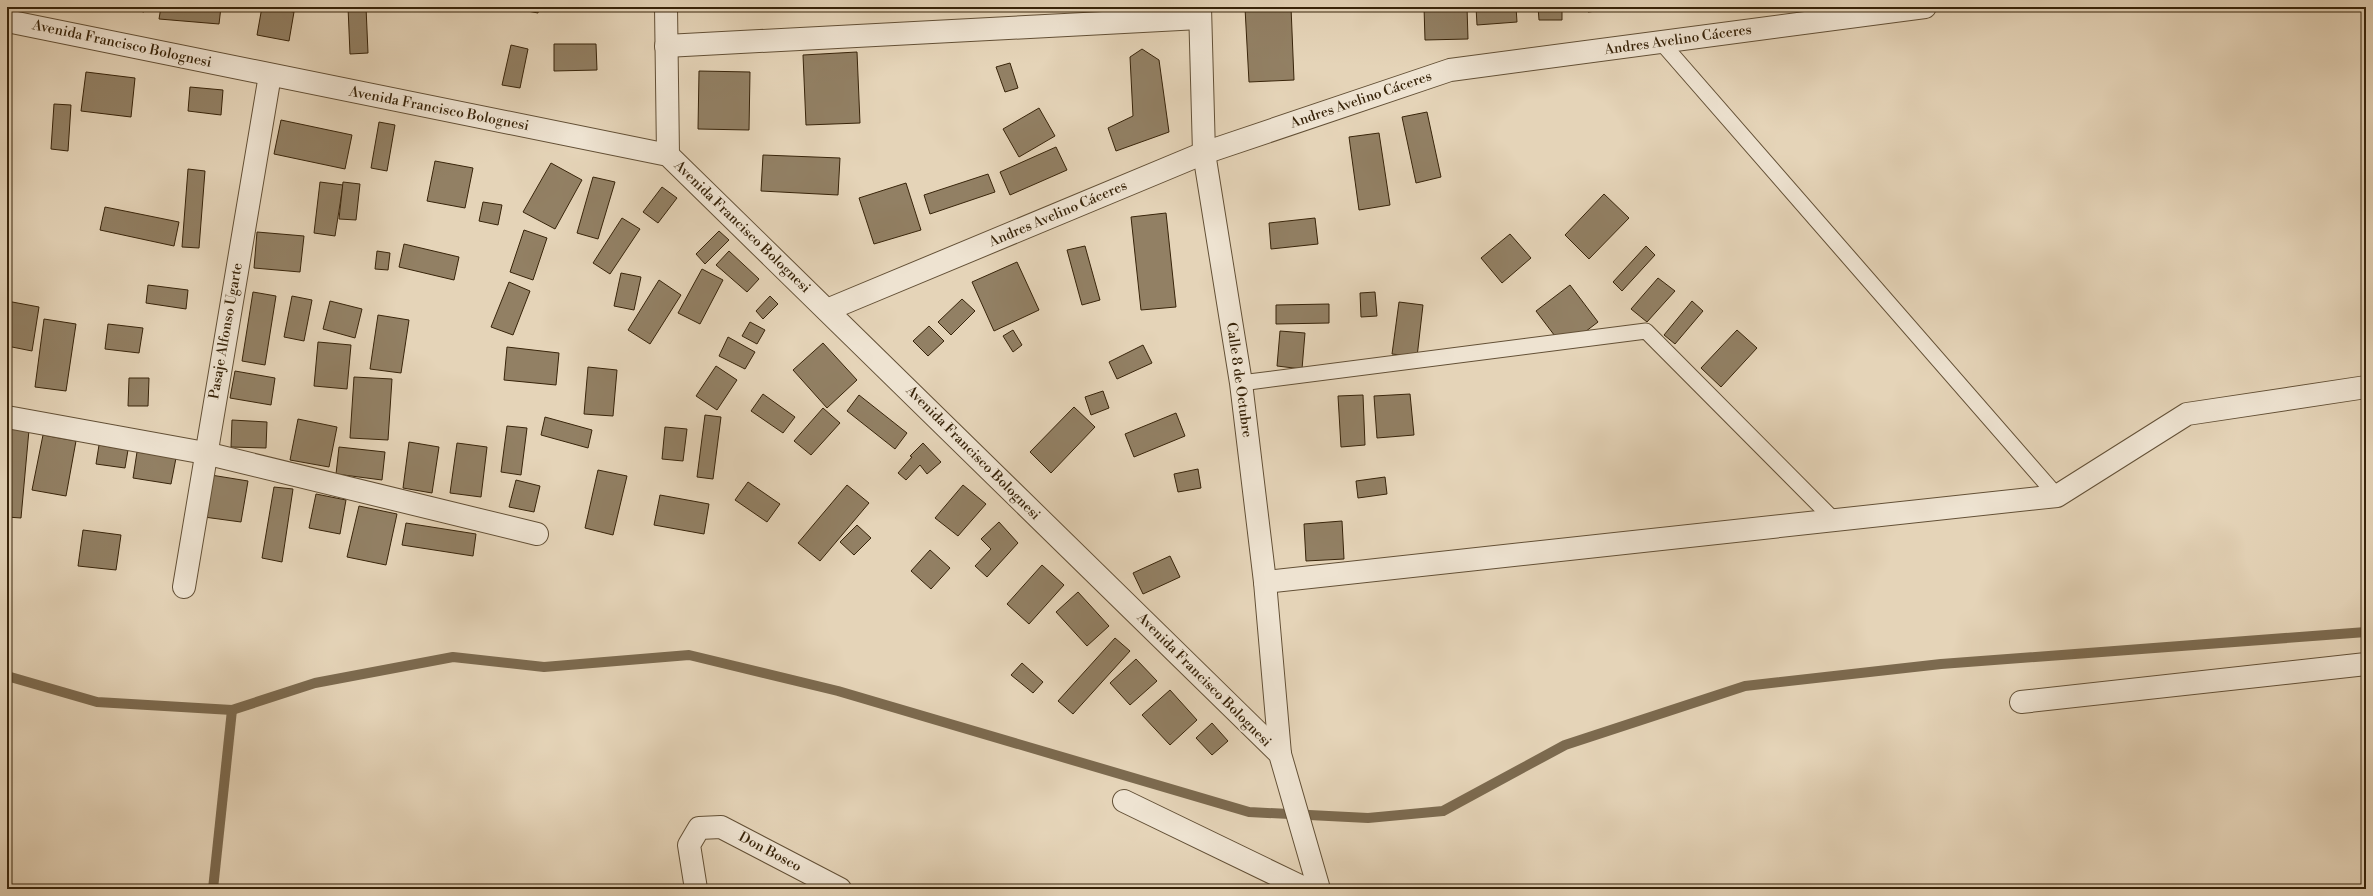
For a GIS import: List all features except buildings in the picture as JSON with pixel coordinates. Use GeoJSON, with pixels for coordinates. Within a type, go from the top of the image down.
{"type":"FeatureCollection","features":[{"type":"Feature","properties":{"kind":"street"},"geometry":{"type":"LineString","coordinates":[[666,7],[668,155]]}},
{"type":"Feature","properties":{"kind":"street","name":"Andres Avelino Cáceres"},"geometry":{"type":"LineString","coordinates":[[827,310],[1204,153],[1450,70],[1925,7]]}},
{"type":"Feature","properties":{"kind":"street"},"geometry":{"type":"LineString","coordinates":[[666,46],[1199,12]]}},
{"type":"Feature","properties":{"kind":"street","name":"Calle 8 de Octubre"},"geometry":{"type":"LineString","coordinates":[[1199,12],[1204,153],[1240,383],[1265,582],[1280,757],[1319,889]]}},
{"type":"Feature","properties":{"kind":"street","name":"Avenida Francisco Bolognesi"},"geometry":{"type":"LineString","coordinates":[[7,21],[668,155],[1280,757]]}},
{"type":"Feature","properties":{"kind":"street","name":"Pasaje Alfonso Ugarte"},"geometry":{"type":"LineString","coordinates":[[184,587],[205,453],[270,74]]}},
{"type":"Feature","properties":{"kind":"street"},"geometry":{"type":"LineString","coordinates":[[1265,582],[2057,496],[2187,414],[2366,387]]}},
{"type":"Feature","properties":{"kind":"street"},"geometry":{"type":"LineString","coordinates":[[7,417],[205,453],[537,534]]}},
{"type":"Feature","properties":{"kind":"street"},"geometry":{"type":"LineString","coordinates":[[2021,702],[2366,664]]}},
{"type":"Feature","properties":{"kind":"street"},"geometry":{"type":"LineString","coordinates":[[1124,801],[1306,889]]}},
{"type":"Feature","properties":{"kind":"street","name":"Don Bosco"},"geometry":{"type":"LineString","coordinates":[[696,889],[689,845],[699,828],[721,827],[840,889]]}},
{"type":"Feature","properties":{"kind":"lane"},"geometry":{"type":"LineString","coordinates":[[1661,42],[2057,496]]}},
{"type":"Feature","properties":{"kind":"lane"},"geometry":{"type":"LineString","coordinates":[[1240,383],[1646,331],[1834,520]]}},
{"type":"Feature","properties":{"kind":"waterway"},"geometry":{"type":"LineString","coordinates":[[7,676],[97,702],[232,710],[315,683],[453,657],[544,667],[689,655],[838,691],[1249,812],[1368,818],[1443,811],[1565,745],[1745,686],[1941,664],[2366,632]]}},
{"type":"Feature","properties":{"kind":"waterway"},"geometry":{"type":"LineString","coordinates":[[213,889],[232,710]]}}]}
